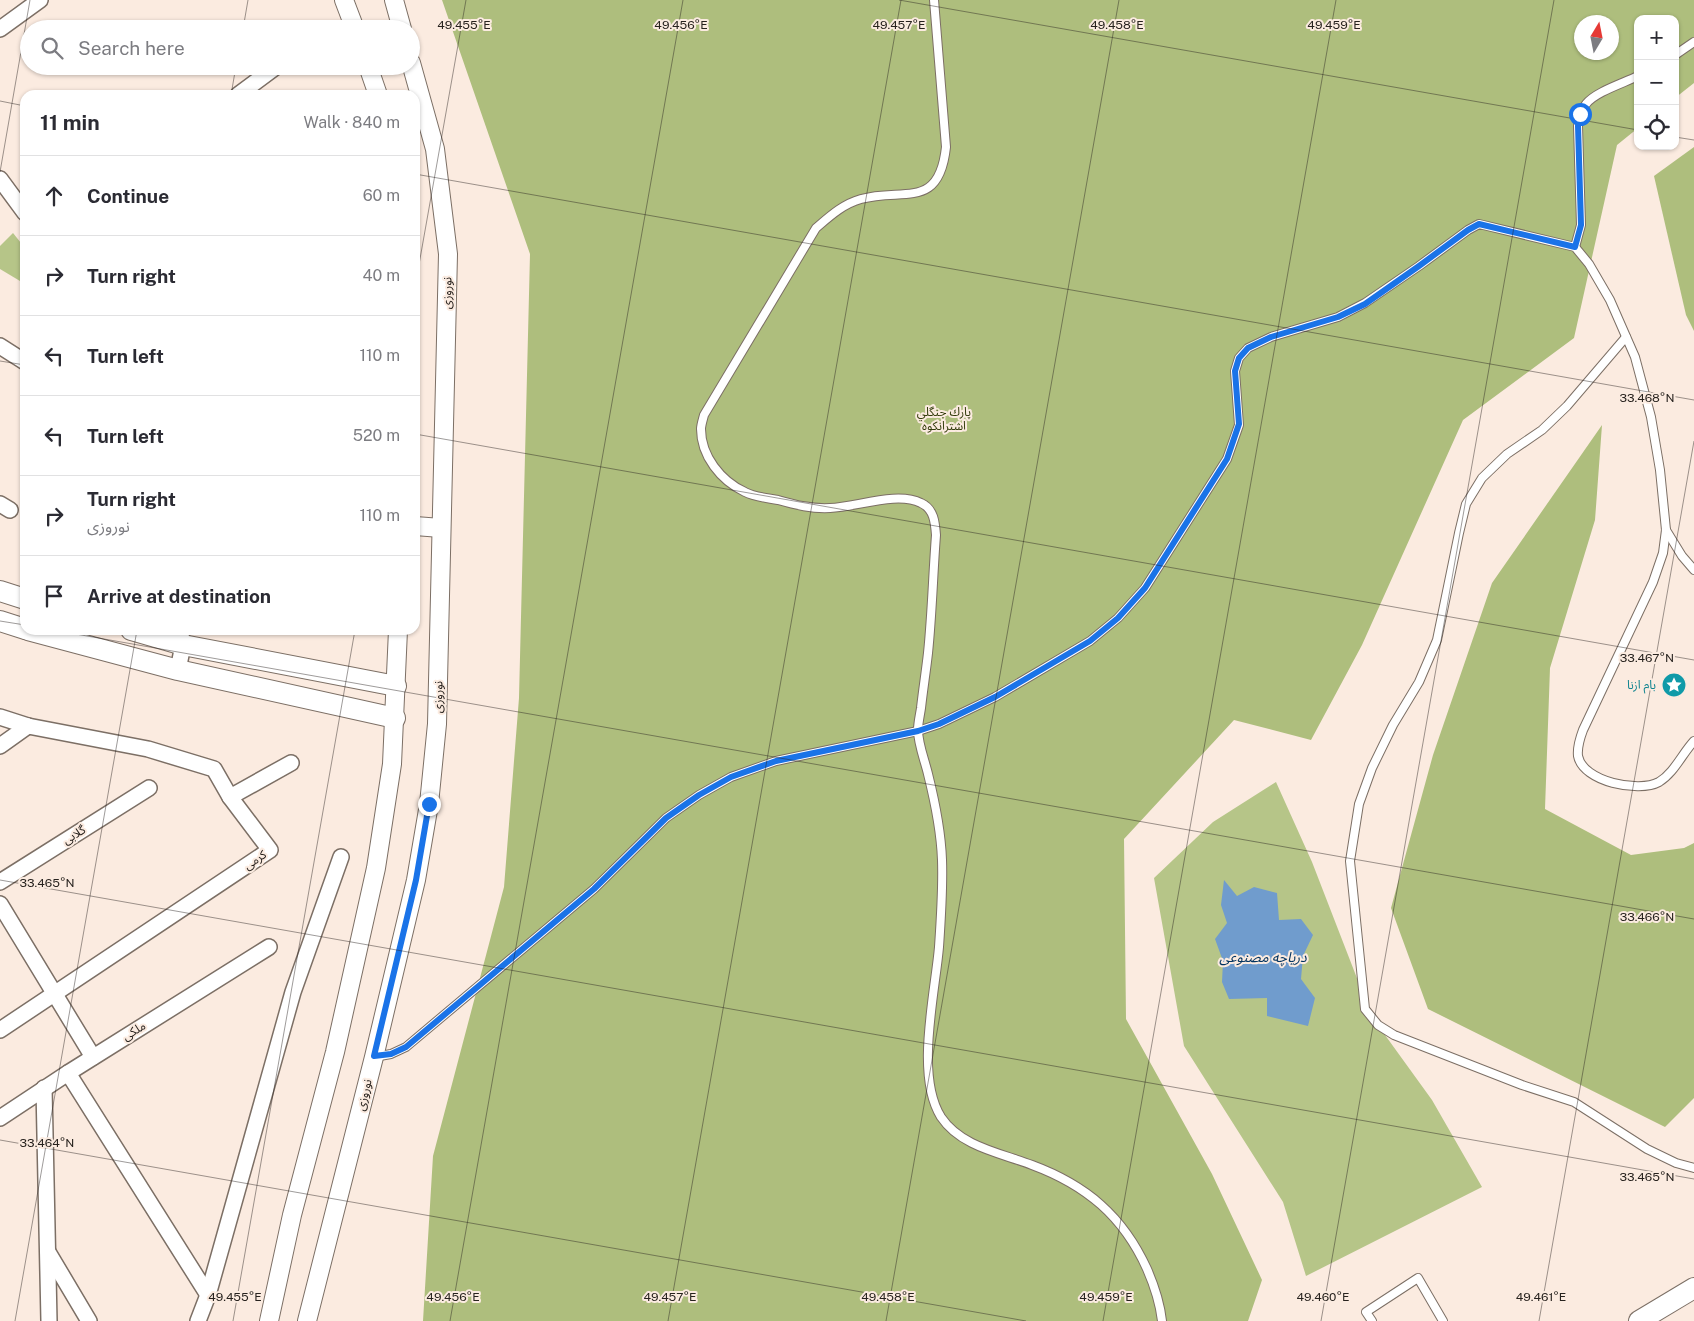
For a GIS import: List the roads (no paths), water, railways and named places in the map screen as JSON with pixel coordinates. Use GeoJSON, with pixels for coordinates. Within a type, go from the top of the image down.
{"type":"FeatureCollection","features":[{"type":"Feature","properties":{"kind":"main road"},"geometry":{"type":"LineString","coordinates":[[0,591],[20,597]]}},
{"type":"Feature","properties":{"kind":"main road"},"geometry":{"type":"LineString","coordinates":[[0,621],[20,627]]}},
{"type":"Feature","properties":{"kind":"main road"},"geometry":{"type":"LineString","coordinates":[[48,635],[178,670],[395,718]]}},
{"type":"Feature","properties":{"kind":"main road"},"geometry":{"type":"LineString","coordinates":[[167,635],[396,686]]}},
{"type":"Feature","properties":{"kind":"main road"},"geometry":{"type":"LineString","coordinates":[[1639,1321],[1694,1288]]}},
{"type":"Feature","properties":{"kind":"street"},"geometry":{"type":"LineString","coordinates":[[0,29],[40,0]]}},
{"type":"Feature","properties":{"kind":"street"},"geometry":{"type":"LineString","coordinates":[[344,0],[352,20]]}},
{"type":"Feature","properties":{"kind":"street"},"geometry":{"type":"LineString","coordinates":[[394,0],[400,20]]}},
{"type":"Feature","properties":{"kind":"street"},"geometry":{"type":"LineString","coordinates":[[245,90],[265,75]]}},
{"type":"Feature","properties":{"kind":"street"},"geometry":{"type":"LineString","coordinates":[[371,75],[376,90]]}},
{"type":"Feature","properties":{"kind":"street","name":"نوروزی"},"geometry":{"type":"LineString","coordinates":[[414,75],[418,90]]}},
{"type":"Feature","properties":{"kind":"street","name":"نوروزی"},"geometry":{"type":"LineString","coordinates":[[307,1321],[416,880],[429,804],[437,724],[448,254],[434,150],[420,97]]}},
{"type":"Feature","properties":{"kind":"street"},"geometry":{"type":"LineString","coordinates":[[0,179],[20,206]]}},
{"type":"Feature","properties":{"kind":"street"},"geometry":{"type":"LineString","coordinates":[[0,346],[20,359]]}},
{"type":"Feature","properties":{"kind":"street"},"geometry":{"type":"LineString","coordinates":[[420,526],[441,528]]}},
{"type":"Feature","properties":{"kind":"street"},"geometry":{"type":"LineString","coordinates":[[269,1321],[292,1216],[335,1052],[376,868],[392,764],[398,635]]}},
{"type":"Feature","properties":{"kind":"street"},"geometry":{"type":"LineString","coordinates":[[178,670],[181,637]]}},
{"type":"Feature","properties":{"kind":"street","name":"کرمی"},"geometry":{"type":"LineString","coordinates":[[0,717],[28,726],[148,749],[214,770],[230,797],[270,850],[0,1030]]}},
{"type":"Feature","properties":{"kind":"street"},"geometry":{"type":"LineString","coordinates":[[0,746],[28,726]]}},
{"type":"Feature","properties":{"kind":"street"},"geometry":{"type":"LineString","coordinates":[[230,797],[291,763]]}},
{"type":"Feature","properties":{"kind":"street","name":"گلابی"},"geometry":{"type":"LineString","coordinates":[[0,882],[149,788]]}},
{"type":"Feature","properties":{"kind":"street"},"geometry":{"type":"LineString","coordinates":[[198,1321],[208,1295],[293,992],[341,857]]}},
{"type":"Feature","properties":{"kind":"street"},"geometry":{"type":"LineString","coordinates":[[0,904],[93,1057]]}},
{"type":"Feature","properties":{"kind":"street","name":"ملکی"},"geometry":{"type":"LineString","coordinates":[[0,1118],[68,1072],[269,947]]}},
{"type":"Feature","properties":{"kind":"street"},"geometry":{"type":"LineString","coordinates":[[68,1072],[208,1295]]}},
{"type":"Feature","properties":{"kind":"street"},"geometry":{"type":"LineString","coordinates":[[44,1088],[49,1321]]}},
{"type":"Feature","properties":{"kind":"street"},"geometry":{"type":"LineString","coordinates":[[48,1251],[89,1321]]}},
{"type":"Feature","properties":{"kind":"lane"},"geometry":{"type":"LineString","coordinates":[[934,0],[946,147],[944,164],[938,178],[926,190],[911,195],[878,195],[859,199],[842,206],[816,228],[704,415],[701,428],[702,444],[709,459],[722,477],[745,492],[808,508],[831,508],[899,498],[922,503],[931,510],[935,521],[936,535],[928,652],[918,731],[932,787],[942,860],[939,945],[929,1042],[928,1071],[931,1096],[941,1117],[954,1132],[989,1150],[1032,1165],[1068,1181],[1093,1197],[1116,1218],[1137,1248],[1144,1263],[1161,1309],[1162,1321]]}},
{"type":"Feature","properties":{"kind":"lane"},"geometry":{"type":"LineString","coordinates":[[1679,53],[1694,42]]}},
{"type":"Feature","properties":{"kind":"lane"},"geometry":{"type":"LineString","coordinates":[[1575,247],[1581,225],[1578,126],[1580,114],[1586,103],[1596,96],[1634,78]]}},
{"type":"Feature","properties":{"kind":"lane"},"geometry":{"type":"LineString","coordinates":[[374,1056],[391,1054],[406,1047],[594,889],[666,818],[699,795],[731,777],[776,761],[918,731],[939,724],[995,697],[1090,641],[1118,618],[1145,588],[1227,459],[1239,424],[1235,371],[1239,358],[1248,348],[1271,337],[1338,317],[1365,304],[1479,224],[1575,247],[1589,264],[1610,300],[1635,357],[1651,417],[1660,470],[1666,530],[1663,553],[1653,582],[1583,730],[1578,746],[1578,758],[1584,768],[1593,775],[1616,784],[1644,786],[1658,782],[1672,771],[1694,741]]}},
{"type":"Feature","properties":{"kind":"lane"},"geometry":{"type":"LineString","coordinates":[[1626,337],[1566,406],[1542,430],[1507,454],[1482,478],[1466,504],[1458,533],[1437,640],[1419,682],[1393,725],[1372,768],[1359,804],[1350,862],[1365,1009],[1378,1025],[1394,1035],[1504,1078],[1574,1102],[1647,1149],[1676,1163],[1694,1168]]}},
{"type":"Feature","properties":{"kind":"lane"},"geometry":{"type":"LineString","coordinates":[[1666,530],[1682,556],[1694,570]]}},
{"type":"Feature","properties":{"kind":"lane"},"geometry":{"type":"LineString","coordinates":[[1372,1321],[1366,1312],[1418,1278],[1444,1321]]}},
{"type":"Feature","properties":{"kind":"water","name":"دریاچه مصنوعی"},"geometry":{"type":"Polygon","coordinates":[[[1224,880],[1237,896],[1254,887],[1277,893],[1279,920],[1301,919],[1313,935],[1303,956],[1301,979],[1315,998],[1308,1026],[1267,1016],[1267,998],[1229,999],[1222,982],[1223,961],[1215,939],[1227,923],[1221,905],[1224,880]]]}},
{"type":"Feature","properties":{"kind":"place","name":"بام ازنا"},"geometry":{"type":"Point","coordinates":[1674,685]}},
{"type":"Feature","properties":{"kind":"park label","name":"پارك جنگلي اشترانكوه"},"geometry":{"type":"Point","coordinates":[944,419]}}]}
